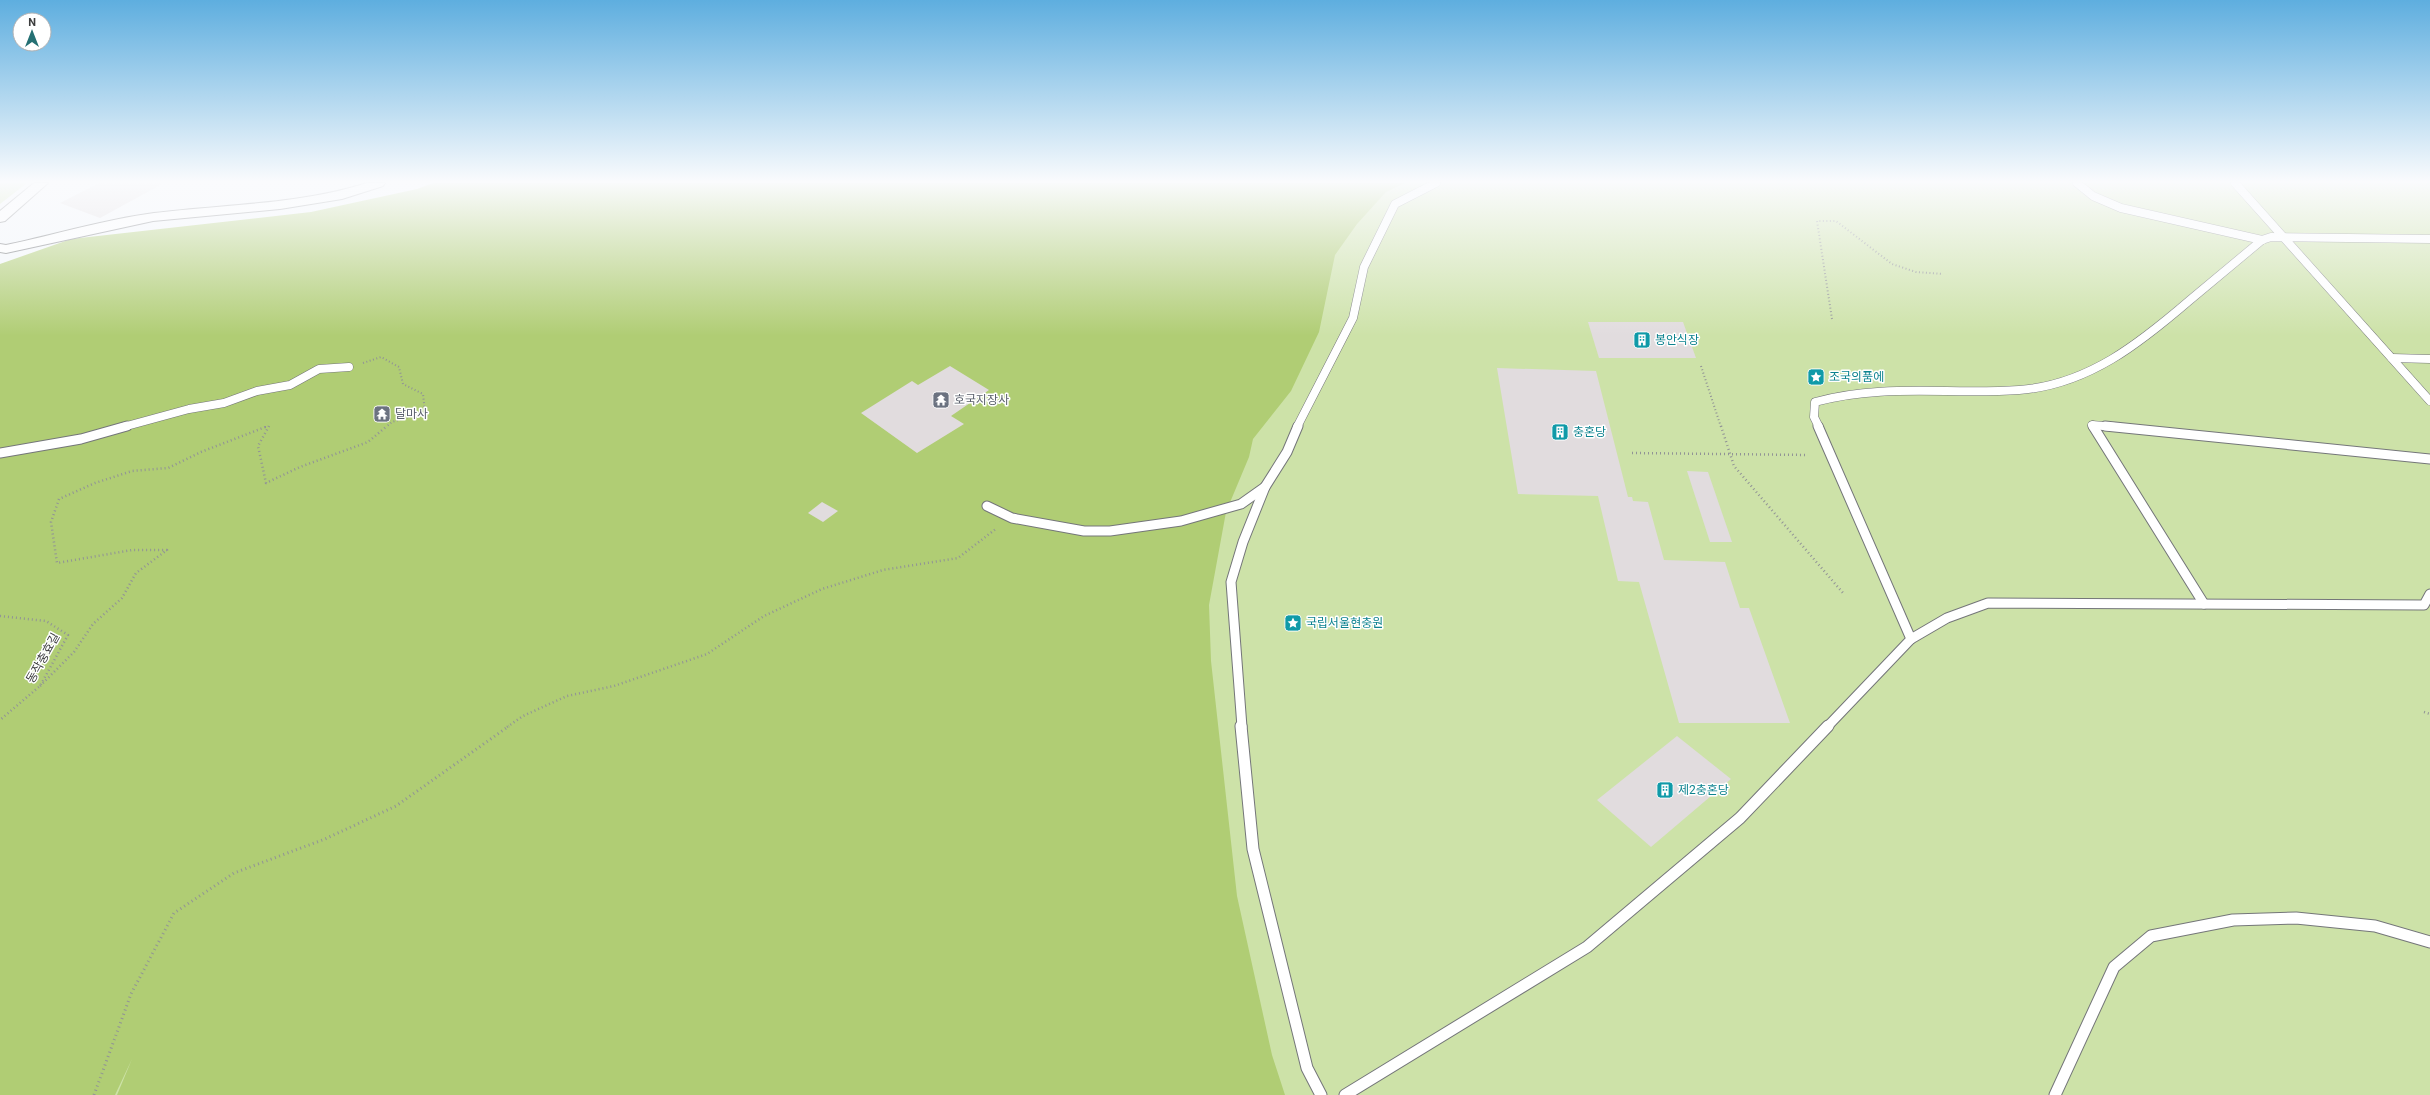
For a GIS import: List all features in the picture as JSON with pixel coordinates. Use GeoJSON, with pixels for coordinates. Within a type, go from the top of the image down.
{"type":"FeatureCollection","features":[{"type":"Feature","properties":{"kind":"street"},"geometry":{"type":"LineString","coordinates":[[0,248],[6,249],[74,234]]}},
{"type":"Feature","properties":{"kind":"lane"},"geometry":{"type":"LineString","coordinates":[[1321,1095],[1307,1068],[1254,849],[1242,734],[1231,582],[1243,542],[1265,487],[1287,452],[1301,418],[1344,339],[1353,318],[1364,267],[1379,234]]}},
{"type":"Feature","properties":{"kind":"lane"},"geometry":{"type":"LineString","coordinates":[[2236,234],[2262,240]]}},
{"type":"Feature","properties":{"kind":"lane"},"geometry":{"type":"LineString","coordinates":[[2281,234],[2430,401]]}},
{"type":"Feature","properties":{"kind":"lane"},"geometry":{"type":"LineString","coordinates":[[1911,639],[1814,417],[1815,402],[1834,395],[1871,392],[2019,390],[2060,384],[2088,374],[2130,349],[2262,240],[2271,237],[2430,239]]}},
{"type":"Feature","properties":{"kind":"lane"},"geometry":{"type":"LineString","coordinates":[[2392,358],[2430,359]]}},
{"type":"Feature","properties":{"kind":"lane"},"geometry":{"type":"LineString","coordinates":[[0,453],[81,439],[189,409],[224,403],[257,391],[290,385],[319,369],[349,367]]}},
{"type":"Feature","properties":{"kind":"lane"},"geometry":{"type":"LineString","coordinates":[[2204,604],[2092,425],[2430,459]]}},
{"type":"Feature","properties":{"kind":"lane"},"geometry":{"type":"LineString","coordinates":[[987,506],[1012,518],[1084,531],[1110,530],[1181,521],[1241,504],[1265,487]]}},
{"type":"Feature","properties":{"kind":"lane"},"geometry":{"type":"LineString","coordinates":[[1345,1095],[1587,947],[1740,818],[1911,639],[1947,618],[1988,603],[2424,605],[2430,594]]}},
{"type":"Feature","properties":{"kind":"lane"},"geometry":{"type":"LineString","coordinates":[[2055,1095],[2114,967],[2151,936],[2233,920],[2296,918],[2376,926],[2430,942]]}},
{"type":"Feature","properties":{"kind":"path"},"geometry":{"type":"LineString","coordinates":[[1818,234],[1832,319]]}},
{"type":"Feature","properties":{"kind":"path"},"geometry":{"type":"LineString","coordinates":[[1853,234],[1892,264],[1916,272],[1943,274]]}},
{"type":"Feature","properties":{"kind":"path"},"geometry":{"type":"LineString","coordinates":[[40,686],[74,652],[93,624],[122,598],[136,573],[166,550],[132,550],[57,563],[51,522],[60,499],[95,483],[132,471],[168,468],[201,452],[269,426],[258,446],[266,483],[300,467],[368,442],[392,422],[425,412],[423,394],[403,384],[399,367],[381,357],[349,367]]}},
{"type":"Feature","properties":{"kind":"path"},"geometry":{"type":"LineString","coordinates":[[1701,366],[1734,466],[1843,593]]}},
{"type":"Feature","properties":{"kind":"path"},"geometry":{"type":"LineString","coordinates":[[1632,453],[1808,455]]}},
{"type":"Feature","properties":{"kind":"path"},"geometry":{"type":"LineString","coordinates":[[94,1095],[131,994],[174,913],[234,873],[324,839],[396,806],[523,716],[567,696],[614,686],[707,654],[764,616],[822,589],[883,570],[958,558],[985,535],[1012,518]]}},
{"type":"Feature","properties":{"kind":"path","name":"동작충효길"},"geometry":{"type":"LineString","coordinates":[[0,616],[46,621],[68,635],[40,686],[0,720]]}},
{"type":"Feature","properties":{"kind":"path"},"geometry":{"type":"LineString","coordinates":[[2424,712],[2430,714]]}},
{"type":"Feature","properties":{"kind":"green space"},"geometry":{"type":"Polygon","coordinates":[[[115,234],[1350,234],[1335,255],[1319,332],[1291,391],[1253,439],[1249,457],[1226,512],[1209,605],[1211,661],[1237,896],[1272,1055],[1285,1095],[117,1095],[132,1059],[115,1095],[0,1095],[0,264],[71,239],[115,234]]]}},
{"type":"Feature","properties":{"kind":"green space","name":"국립서울현충원"},"geometry":{"type":"Polygon","coordinates":[[[767,234],[2430,234],[2430,1095],[0,1095],[767,234]]]}},
{"type":"Feature","properties":{"kind":"building","name":"봉안식장"},"geometry":{"type":"Polygon","coordinates":[[[1588,322],[1683,322],[1696,358],[1599,358],[1588,322]]]}},
{"type":"Feature","properties":{"kind":"building"},"geometry":{"type":"Polygon","coordinates":[[[950,366],[989,390],[951,416],[964,424],[917,453],[861,413],[912,381],[918,385],[950,366]]]}},
{"type":"Feature","properties":{"kind":"building"},"geometry":{"type":"Polygon","coordinates":[[[1497,368],[1596,371],[1628,497],[1632,497],[1633,501],[1648,502],[1664,560],[1725,562],[1740,608],[1749,608],[1790,723],[1679,723],[1639,582],[1618,581],[1598,496],[1518,494],[1497,368]]]}},
{"type":"Feature","properties":{"kind":"building"},"geometry":{"type":"Polygon","coordinates":[[[1687,471],[1708,472],[1732,542],[1710,542],[1687,471]]]}},
{"type":"Feature","properties":{"kind":"building"},"geometry":{"type":"Polygon","coordinates":[[[822,502],[838,511],[823,522],[808,513],[822,502]]]}},
{"type":"Feature","properties":{"kind":"building","name":"제2충혼당"},"geometry":{"type":"Polygon","coordinates":[[[1677,736],[1731,779],[1651,847],[1597,800],[1677,736]]]}},
{"type":"Feature","properties":{"kind":"place","name":"봉안식장"},"geometry":{"type":"Point","coordinates":[1642,340]}},
{"type":"Feature","properties":{"kind":"place","name":"조국의품에"},"geometry":{"type":"Point","coordinates":[1816,377]}},
{"type":"Feature","properties":{"kind":"place","name":"호국지장사"},"geometry":{"type":"Point","coordinates":[941,400]}},
{"type":"Feature","properties":{"kind":"place","name":"달마사"},"geometry":{"type":"Point","coordinates":[382,414]}},
{"type":"Feature","properties":{"kind":"place","name":"충혼당"},"geometry":{"type":"Point","coordinates":[1560,432]}},
{"type":"Feature","properties":{"kind":"place","name":"국립서울현충원"},"geometry":{"type":"Point","coordinates":[1293,623]}},
{"type":"Feature","properties":{"kind":"place","name":"제2충혼당"},"geometry":{"type":"Point","coordinates":[1665,790]}}]}
